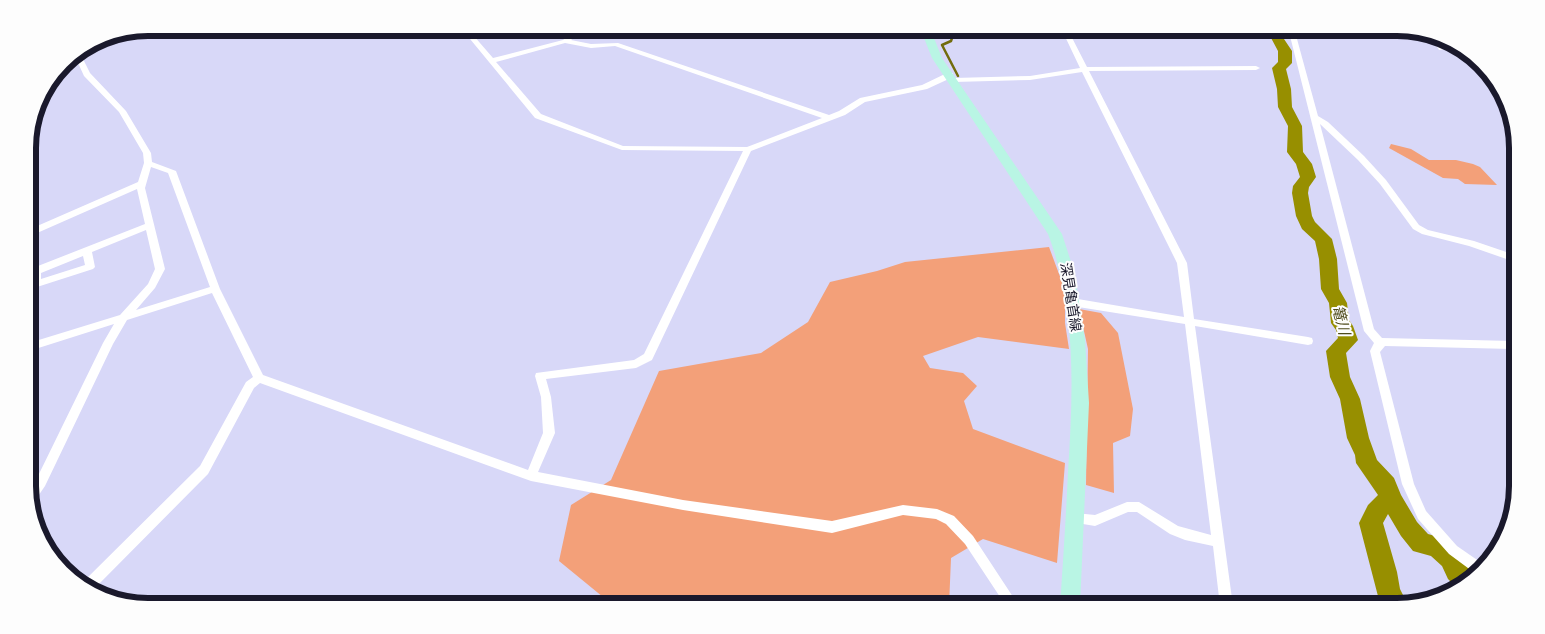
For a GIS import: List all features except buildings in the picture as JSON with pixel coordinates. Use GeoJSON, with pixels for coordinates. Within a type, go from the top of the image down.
{"type":"FeatureCollection","features":[{"type":"Feature","properties":{"kind":"main road","name":"深見亀首線"},"geometry":{"type":"LineString","coordinates":[[928,36],[937,58],[952,77],[1055,234],[1063,250],[1072,302],[1081,393],[1070,598]]}},
{"type":"Feature","properties":{"kind":"street"},"geometry":{"type":"LineString","coordinates":[[471,36],[538,116],[622,148],[748,149],[842,114],[863,100],[924,87],[952,77],[1030,78],[1085,69],[1256,68]]}},
{"type":"Feature","properties":{"kind":"street"},"geometry":{"type":"LineString","coordinates":[[492,61],[565,41],[572,36]]}},
{"type":"Feature","properties":{"kind":"street"},"geometry":{"type":"LineString","coordinates":[[1068,36],[1182,263],[1226,598]]}},
{"type":"Feature","properties":{"kind":"street"},"geometry":{"type":"LineString","coordinates":[[1293,36],[1369,331],[1380,342],[1380,346],[1375,351],[1412,492],[1422,514],[1437,533],[1453,550],[1475,566]]}},
{"type":"Feature","properties":{"kind":"street"},"geometry":{"type":"LineString","coordinates":[[565,41],[591,46],[616,44],[830,118]]}},
{"type":"Feature","properties":{"kind":"street"},"geometry":{"type":"LineString","coordinates":[[1439,45],[1441,49]]}},
{"type":"Feature","properties":{"kind":"street"},"geometry":{"type":"LineString","coordinates":[[36,489],[108,343],[122,319],[152,286],[160,269],[142,188],[148,163],[147,153],[122,111],[86,74],[80,60]]}},
{"type":"Feature","properties":{"kind":"street"},"geometry":{"type":"LineString","coordinates":[[1313,117],[1325,124],[1361,158],[1383,182],[1416,227],[1425,232],[1479,245],[1509,257]]}},
{"type":"Feature","properties":{"kind":"street"},"geometry":{"type":"LineString","coordinates":[[531,476],[549,433],[546,396],[540,376],[636,364],[648,358],[748,149]]}},
{"type":"Feature","properties":{"kind":"street"},"geometry":{"type":"LineString","coordinates":[[148,163],[172,171],[215,289],[258,378],[531,476],[683,505],[832,527],[904,510],[937,514],[950,520],[969,540],[1008,598]]}},
{"type":"Feature","properties":{"kind":"street"},"geometry":{"type":"LineString","coordinates":[[36,230],[143,183]]}},
{"type":"Feature","properties":{"kind":"street"},"geometry":{"type":"LineString","coordinates":[[87,251],[90,267],[37,284],[36,271],[150,225]]}},
{"type":"Feature","properties":{"kind":"street"},"geometry":{"type":"LineString","coordinates":[[36,345],[215,289]]}},
{"type":"Feature","properties":{"kind":"street"},"geometry":{"type":"LineString","coordinates":[[1072,302],[1308,341]]}},
{"type":"Feature","properties":{"kind":"street"},"geometry":{"type":"LineString","coordinates":[[1380,342],[1509,345]]}},
{"type":"Feature","properties":{"kind":"street"},"geometry":{"type":"LineString","coordinates":[[92,582],[204,470],[250,385],[258,378]]}},
{"type":"Feature","properties":{"kind":"street"},"geometry":{"type":"LineString","coordinates":[[1075,518],[1095,521],[1127,507],[1139,507],[1174,530],[1219,542]]}},
{"type":"Feature","properties":{"kind":"shaded area"},"geometry":{"type":"Polygon","coordinates":[[[1391,144],[1411,149],[1429,160],[1456,160],[1473,164],[1480,167],[1497,185],[1465,184],[1458,179],[1443,178],[1389,148],[1391,144]]]}},
{"type":"Feature","properties":{"kind":"shaded area"},"geometry":{"type":"Polygon","coordinates":[[[1049,247],[1065,290],[1065,323],[1069,349],[978,337],[923,356],[930,368],[963,373],[977,386],[964,401],[973,429],[1065,463],[1057,563],[983,539],[951,558],[949,598],[604,598],[559,561],[571,505],[611,480],[659,371],[761,353],[808,322],[830,282],[905,262],[1049,247]]]}},
{"type":"Feature","properties":{"kind":"shaded area"},"geometry":{"type":"Polygon","coordinates":[[[1079,309],[1101,313],[1118,333],[1133,409],[1130,436],[1113,443],[1114,493],[1086,485],[1088,349],[1079,309]]]}},
{"type":"Feature","properties":{"kind":"waterway"},"geometry":{"type":"LineString","coordinates":[[953,36],[951,41],[942,45],[958,76]]}},
{"type":"Feature","properties":{"kind":"waterway","name":"篭川"},"geometry":{"type":"LineString","coordinates":[[1276,36],[1285,51],[1285,63],[1279,68],[1284,89],[1285,107],[1295,126],[1295,152],[1304,164],[1308,177],[1301,186],[1300,193],[1304,216],[1308,225],[1323,239],[1328,259],[1330,289],[1338,303],[1340,323],[1344,326],[1348,340],[1336,351],[1340,377],[1350,399],[1358,438],[1366,455],[1367,463],[1386,485],[1391,499]]}},
{"type":"Feature","properties":{"kind":"waterway"},"geometry":{"type":"LineString","coordinates":[[1391,499],[1409,529],[1421,543],[1438,547],[1451,559],[1456,571],[1463,577]]}},
{"type":"Feature","properties":{"kind":"waterway","name":"篭川"},"geometry":{"type":"LineString","coordinates":[[1391,499],[1381,506],[1371,523],[1385,572],[1388,592],[1391,598]]}}]}
